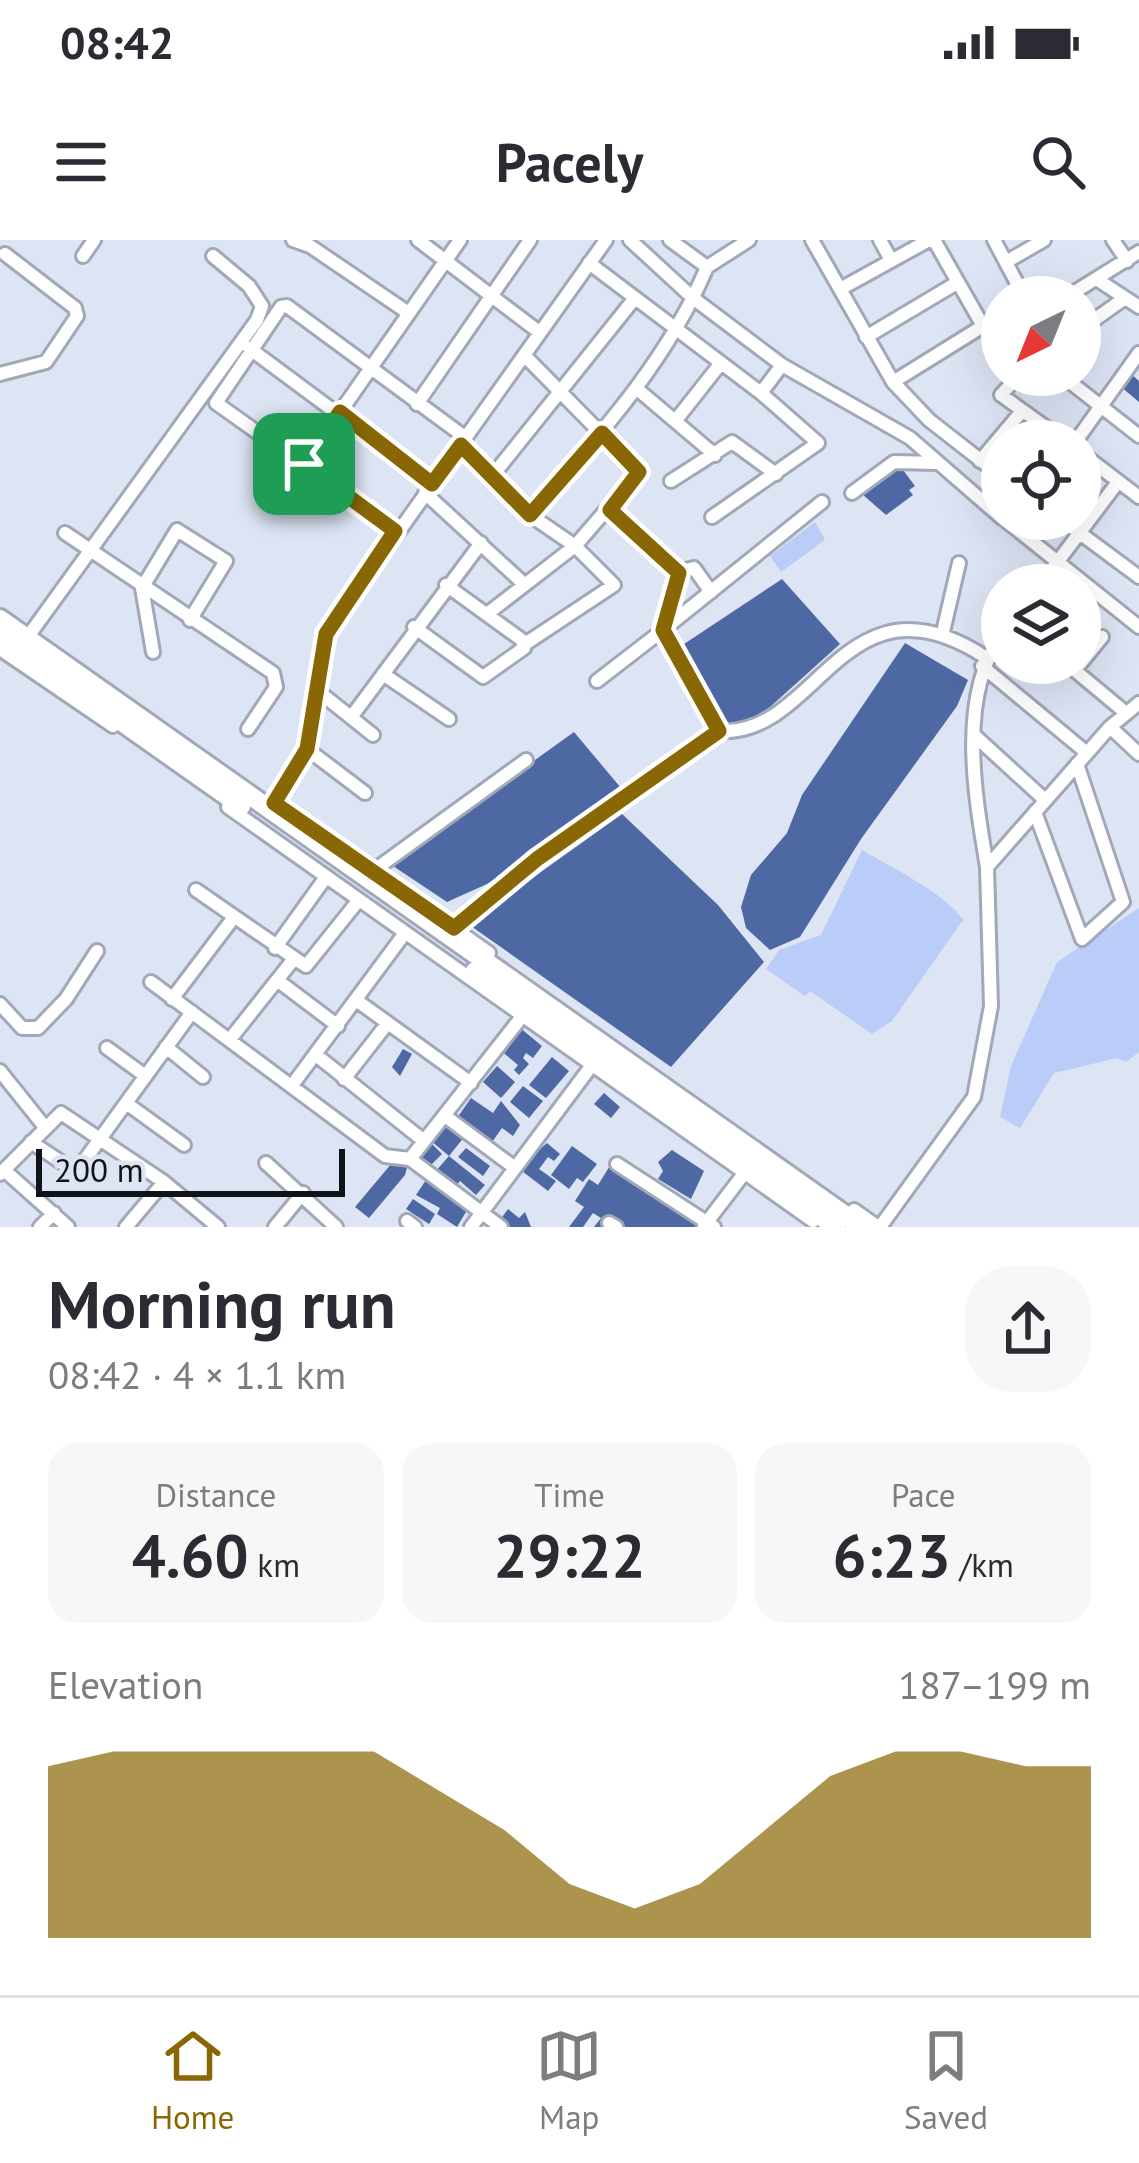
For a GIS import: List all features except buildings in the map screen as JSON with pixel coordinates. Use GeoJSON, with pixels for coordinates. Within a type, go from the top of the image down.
{"type":"FeatureCollection","features":[{"type":"Feature","properties":{"kind":"highway"},"geometry":{"type":"LineString","coordinates":[[0,619],[746,1141],[814,1211],[862,1227]]}},
{"type":"Feature","properties":{"kind":"highway"},"geometry":{"type":"LineString","coordinates":[[0,636],[746,1170],[836,1227]]}},
{"type":"Feature","properties":{"kind":"street"},"geometry":{"type":"LineString","coordinates":[[83,256],[94,240]]}},
{"type":"Feature","properties":{"kind":"street"},"geometry":{"type":"LineString","coordinates":[[293,240],[312,243],[407,313]]}},
{"type":"Feature","properties":{"kind":"street"},"geometry":{"type":"LineString","coordinates":[[418,240],[539,332]]}},
{"type":"Feature","properties":{"kind":"street"},"geometry":{"type":"LineString","coordinates":[[304,464],[460,240]]}},
{"type":"Feature","properties":{"kind":"street"},"geometry":{"type":"LineString","coordinates":[[274,803],[307,749],[326,634],[606,240]]}},
{"type":"Feature","properties":{"kind":"street"},"geometry":{"type":"LineString","coordinates":[[630,240],[693,298],[782,365],[910,438],[981,499]]}},
{"type":"Feature","properties":{"kind":"street"},"geometry":{"type":"LineString","coordinates":[[670,240],[707,267]]}},
{"type":"Feature","properties":{"kind":"street"},"geometry":{"type":"LineString","coordinates":[[530,515],[602,433],[677,331],[707,267],[724,247],[749,240]]}},
{"type":"Feature","properties":{"kind":"street"},"geometry":{"type":"LineString","coordinates":[[812,240],[893,382],[929,420],[980,460],[1022,411]]}},
{"type":"Feature","properties":{"kind":"street"},"geometry":{"type":"LineString","coordinates":[[880,240],[891,260]]}},
{"type":"Feature","properties":{"kind":"street"},"geometry":{"type":"LineString","coordinates":[[842,288],[932,240],[983,326],[893,382]]}},
{"type":"Feature","properties":{"kind":"street"},"geometry":{"type":"LineString","coordinates":[[994,240],[1013,276]]}},
{"type":"Feature","properties":{"kind":"street"},"geometry":{"type":"LineString","coordinates":[[1006,262],[1044,240]]}},
{"type":"Feature","properties":{"kind":"street"},"geometry":{"type":"LineString","coordinates":[[1101,277],[1133,257],[1113,240]]}},
{"type":"Feature","properties":{"kind":"street"},"geometry":{"type":"LineString","coordinates":[[417,404],[524,242]]}},
{"type":"Feature","properties":{"kind":"street"},"geometry":{"type":"LineString","coordinates":[[0,374],[46,362],[77,316],[75,308],[5,254]]}},
{"type":"Feature","properties":{"kind":"street"},"geometry":{"type":"LineString","coordinates":[[32,631],[257,320],[262,306],[257,295],[213,256]]}},
{"type":"Feature","properties":{"kind":"street"},"geometry":{"type":"LineString","coordinates":[[589,263],[761,393],[818,443],[712,517]]}},
{"type":"Feature","properties":{"kind":"street"},"geometry":{"type":"LineString","coordinates":[[1101,283],[1139,308]]}},
{"type":"Feature","properties":{"kind":"street"},"geometry":{"type":"LineString","coordinates":[[866,337],[955,284]]}},
{"type":"Feature","properties":{"kind":"street"},"geometry":{"type":"LineString","coordinates":[[493,475],[635,298]]}},
{"type":"Feature","properties":{"kind":"street"},"geometry":{"type":"LineString","coordinates":[[1101,315],[1125,298]]}},
{"type":"Feature","properties":{"kind":"street"},"geometry":{"type":"LineString","coordinates":[[395,531],[216,403],[280,307],[287,306],[464,441],[530,515],[575,546],[614,585],[483,676],[414,627]]}},
{"type":"Feature","properties":{"kind":"street"},"geometry":{"type":"LineString","coordinates":[[249,348],[340,412],[428,489],[524,584]]}},
{"type":"Feature","properties":{"kind":"street"},"geometry":{"type":"LineString","coordinates":[[1091,420],[1134,371],[1139,353]]}},
{"type":"Feature","properties":{"kind":"street"},"geometry":{"type":"LineString","coordinates":[[488,614],[575,546],[639,472],[524,355]]}},
{"type":"Feature","properties":{"kind":"street"},"geometry":{"type":"LineString","coordinates":[[676,420],[721,363]]}},
{"type":"Feature","properties":{"kind":"street"},"geometry":{"type":"LineString","coordinates":[[761,393],[782,365]]}},
{"type":"Feature","properties":{"kind":"street"},"geometry":{"type":"LineString","coordinates":[[636,388],[715,455]]}},
{"type":"Feature","properties":{"kind":"street"},"geometry":{"type":"LineString","coordinates":[[1004,396],[1035,420]]}},
{"type":"Feature","properties":{"kind":"street"},"geometry":{"type":"LineString","coordinates":[[1088,396],[1139,436]]}},
{"type":"Feature","properties":{"kind":"street"},"geometry":{"type":"LineString","coordinates":[[910,438],[929,420]]}},
{"type":"Feature","properties":{"kind":"street"},"geometry":{"type":"LineString","coordinates":[[671,481],[732,442],[776,474]]}},
{"type":"Feature","properties":{"kind":"street"},"geometry":{"type":"LineString","coordinates":[[852,494],[894,461],[938,463]]}},
{"type":"Feature","properties":{"kind":"street"},"geometry":{"type":"LineString","coordinates":[[1101,469],[1139,497]]}},
{"type":"Feature","properties":{"kind":"street"},"geometry":{"type":"LineString","coordinates":[[1101,504],[1118,482]]}},
{"type":"Feature","properties":{"kind":"street"},"geometry":{"type":"LineString","coordinates":[[597,681],[822,502]]}},
{"type":"Feature","properties":{"kind":"street"},"geometry":{"type":"LineString","coordinates":[[610,510],[679,573],[694,568],[711,592]]}},
{"type":"Feature","properties":{"kind":"street"},"geometry":{"type":"LineString","coordinates":[[153,652],[142,588],[175,530],[225,559],[190,620]]}},
{"type":"Feature","properties":{"kind":"street"},"geometry":{"type":"LineString","coordinates":[[64,533],[277,680],[248,729]]}},
{"type":"Feature","properties":{"kind":"street"},"geometry":{"type":"LineString","coordinates":[[1029,540],[1139,627]]}},
{"type":"Feature","properties":{"kind":"street"},"geometry":{"type":"LineString","coordinates":[[1056,563],[1073,540]]}},
{"type":"Feature","properties":{"kind":"street"},"geometry":{"type":"LineString","coordinates":[[1090,540],[1139,577]]}},
{"type":"Feature","properties":{"kind":"street"},"geometry":{"type":"LineString","coordinates":[[352,716],[481,543]]}},
{"type":"Feature","properties":{"kind":"street"},"geometry":{"type":"LineString","coordinates":[[943,632],[959,563]]}},
{"type":"Feature","properties":{"kind":"street"},"geometry":{"type":"LineString","coordinates":[[446,585],[524,644]]}},
{"type":"Feature","properties":{"kind":"street"},"geometry":{"type":"LineString","coordinates":[[0,608],[373,871],[450,932],[537,859],[719,731],[748,731],[810,686],[843,651],[922,628],[943,632],[981,660]]}},
{"type":"Feature","properties":{"kind":"street"},"geometry":{"type":"LineString","coordinates":[[663,630],[719,731]]}},
{"type":"Feature","properties":{"kind":"street"},"geometry":{"type":"LineString","coordinates":[[0,649],[746,1170],[708,1225],[617,1164]]}},
{"type":"Feature","properties":{"kind":"street"},"geometry":{"type":"LineString","coordinates":[[382,674],[449,719]]}},
{"type":"Feature","properties":{"kind":"street"},"geometry":{"type":"LineString","coordinates":[[814,1211],[879,1227],[974,1097],[991,1006],[987,867],[975,736],[981,684]]}},
{"type":"Feature","properties":{"kind":"street"},"geometry":{"type":"LineString","coordinates":[[1006,684],[1082,759],[1123,902],[1082,939],[1035,812]]}},
{"type":"Feature","properties":{"kind":"street"},"geometry":{"type":"LineString","coordinates":[[1091,684],[1126,713]]}},
{"type":"Feature","properties":{"kind":"street"},"geometry":{"type":"LineString","coordinates":[[319,691],[373,735]]}},
{"type":"Feature","properties":{"kind":"street"},"geometry":{"type":"LineString","coordinates":[[987,867],[1110,728],[1139,703]]}},
{"type":"Feature","properties":{"kind":"street"},"geometry":{"type":"LineString","coordinates":[[1110,728],[1139,754]]}},
{"type":"Feature","properties":{"kind":"street"},"geometry":{"type":"LineString","coordinates":[[975,736],[1045,800]]}},
{"type":"Feature","properties":{"kind":"street"},"geometry":{"type":"LineString","coordinates":[[307,749],[364,793]]}},
{"type":"Feature","properties":{"kind":"street"},"geometry":{"type":"LineString","coordinates":[[373,871],[526,760]]}},
{"type":"Feature","properties":{"kind":"street"},"geometry":{"type":"LineString","coordinates":[[275,947],[326,878]]}},
{"type":"Feature","properties":{"kind":"street"},"geometry":{"type":"LineString","coordinates":[[196,890],[293,960],[308,964],[358,901]]}},
{"type":"Feature","properties":{"kind":"street"},"geometry":{"type":"LineString","coordinates":[[172,999],[234,917]]}},
{"type":"Feature","properties":{"kind":"street"},"geometry":{"type":"LineString","coordinates":[[293,1084],[405,933]]}},
{"type":"Feature","properties":{"kind":"street"},"geometry":{"type":"LineString","coordinates":[[0,1004],[22,1028],[38,1028],[66,999],[97,952]]}},
{"type":"Feature","properties":{"kind":"street"},"geometry":{"type":"LineString","coordinates":[[231,1038],[293,960]]}},
{"type":"Feature","properties":{"kind":"street"},"geometry":{"type":"LineString","coordinates":[[277,980],[338,1025]]}},
{"type":"Feature","properties":{"kind":"street"},"geometry":{"type":"LineString","coordinates":[[151,982],[385,1156],[410,1159],[500,1227]]}},
{"type":"Feature","properties":{"kind":"street"},"geometry":{"type":"LineString","coordinates":[[356,1000],[471,1083]]}},
{"type":"Feature","properties":{"kind":"street"},"geometry":{"type":"LineString","coordinates":[[31,1142],[73,1174],[192,1012]]}},
{"type":"Feature","properties":{"kind":"street"},"geometry":{"type":"LineString","coordinates":[[410,1159],[525,1012]]}},
{"type":"Feature","properties":{"kind":"street"},"geometry":{"type":"LineString","coordinates":[[344,1079],[387,1024]]}},
{"type":"Feature","properties":{"kind":"street"},"geometry":{"type":"LineString","coordinates":[[166,1047],[203,1077]]}},
{"type":"Feature","properties":{"kind":"street"},"geometry":{"type":"LineString","coordinates":[[107,1048],[144,1076]]}},
{"type":"Feature","properties":{"kind":"street"},"geometry":{"type":"LineString","coordinates":[[316,1055],[424,1142]]}},
{"type":"Feature","properties":{"kind":"street"},"geometry":{"type":"LineString","coordinates":[[471,1227],[592,1065]]}},
{"type":"Feature","properties":{"kind":"street"},"geometry":{"type":"LineString","coordinates":[[1,1075],[44,1126]]}},
{"type":"Feature","properties":{"kind":"street"},"geometry":{"type":"LineString","coordinates":[[125,1103],[184,1145]]}},
{"type":"Feature","properties":{"kind":"street"},"geometry":{"type":"LineString","coordinates":[[68,1227],[2,1172],[61,1113],[164,1182],[210,1225]]}},
{"type":"Feature","properties":{"kind":"street"},"geometry":{"type":"LineString","coordinates":[[445,1116],[515,1168]]}},
{"type":"Feature","properties":{"kind":"street"},"geometry":{"type":"LineString","coordinates":[[266,1163],[336,1227]]}},
{"type":"Feature","properties":{"kind":"street"},"geometry":{"type":"LineString","coordinates":[[126,1227],[164,1182]]}},
{"type":"Feature","properties":{"kind":"street"},"geometry":{"type":"LineString","coordinates":[[275,1227],[303,1192]]}},
{"type":"Feature","properties":{"kind":"street"},"geometry":{"type":"LineString","coordinates":[[40,1227],[53,1213]]}},
{"type":"Feature","properties":{"kind":"path"},"geometry":{"type":"LineString","coordinates":[[663,630],[679,573]]}},
{"type":"Feature","properties":{"kind":"shaded area"},"geometry":{"type":"Polygon","coordinates":[[[815,522],[825,540],[781,572],[770,556],[815,522]]]}},
{"type":"Feature","properties":{"kind":"shaded area"},"geometry":{"type":"Polygon","coordinates":[[[862,850],[932,891],[963,920],[892,1021],[872,1034],[810,991],[805,996],[766,969],[779,950],[821,935],[862,850]]]}},
{"type":"Feature","properties":{"kind":"shaded area"},"geometry":{"type":"Polygon","coordinates":[[[1139,908],[1139,1052],[1126,1062],[1117,1058],[1054,1073],[1020,1128],[1000,1117],[1011,1066],[1057,962],[1139,908]]]}},
{"type":"Feature","properties":{"kind":"route"},"geometry":{"type":"LineString","coordinates":[[340,412],[432,484],[461,445],[530,515],[602,433],[639,472],[610,510],[679,573],[663,630],[719,731],[537,859],[454,928],[274,803],[307,749],[326,634],[395,531],[304,464],[340,412]]}}]}
